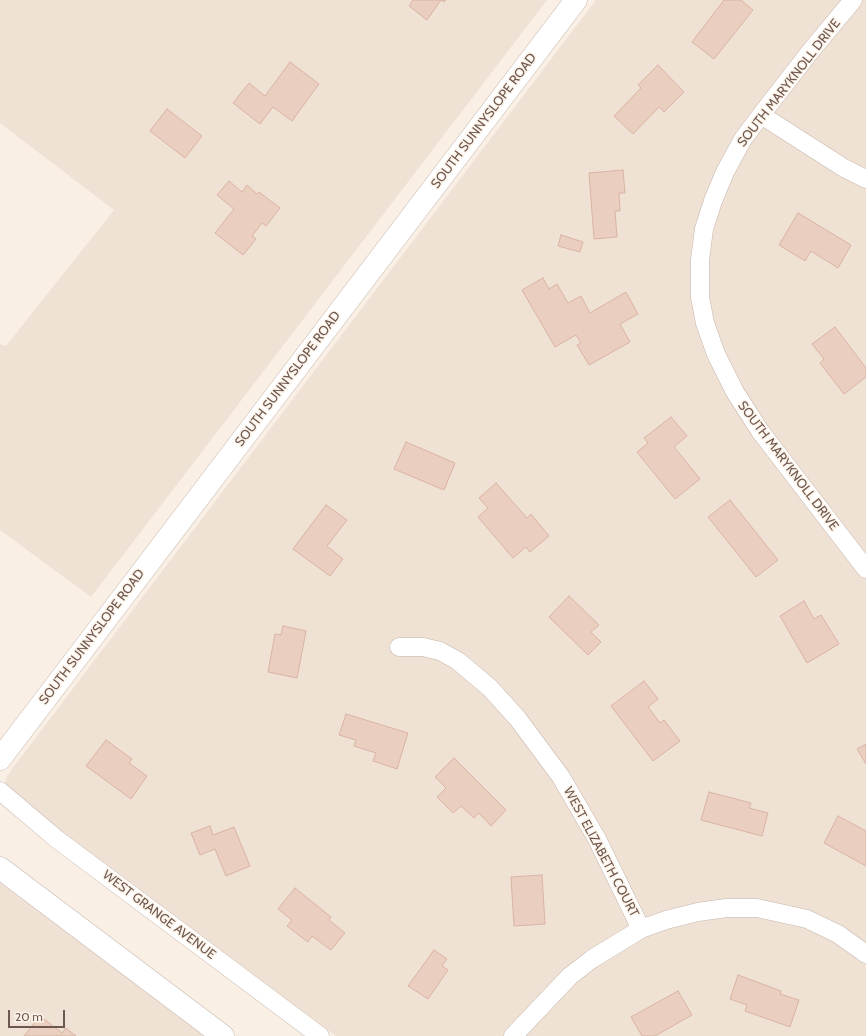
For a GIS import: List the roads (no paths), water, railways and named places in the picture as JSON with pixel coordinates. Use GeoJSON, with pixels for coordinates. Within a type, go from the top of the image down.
{"type":"FeatureCollection","features":[{"type":"Feature","properties":{"kind":"street","name":"SOUTH SUNNYSLOPE ROAD"},"geometry":{"type":"LineString","coordinates":[[0,759],[576,0]]}},
{"type":"Feature","properties":{"kind":"street","name":"SOUTH MARYKNOLL DRIVE"},"geometry":{"type":"LineString","coordinates":[[853,0],[809,53],[743,139],[725,172],[713,201],[704,229],[700,260],[700,297],[705,323],[716,354],[735,392],[760,431],[866,569]]}},
{"type":"Feature","properties":{"kind":"street"},"geometry":{"type":"LineString","coordinates":[[761,115],[844,168],[866,179]]}},
{"type":"Feature","properties":{"kind":"street","name":"WEST ELIZABETH COURT"},"geometry":{"type":"LineString","coordinates":[[399,647],[423,647],[440,651],[458,661],[490,688],[518,719],[561,777],[598,839],[641,929]]}},
{"type":"Feature","properties":{"kind":"street","name":"WEST GRANGE AVENUE"},"geometry":{"type":"LineString","coordinates":[[0,791],[58,840],[320,1036]]}},
{"type":"Feature","properties":{"kind":"street"},"geometry":{"type":"LineString","coordinates":[[0,868],[223,1036]]}},
{"type":"Feature","properties":{"kind":"street"},"geometry":{"type":"LineString","coordinates":[[513,1036],[570,976],[592,959],[641,929],[666,920],[698,912],[726,908],[757,908],[807,919],[838,934],[866,954]]}}]}
